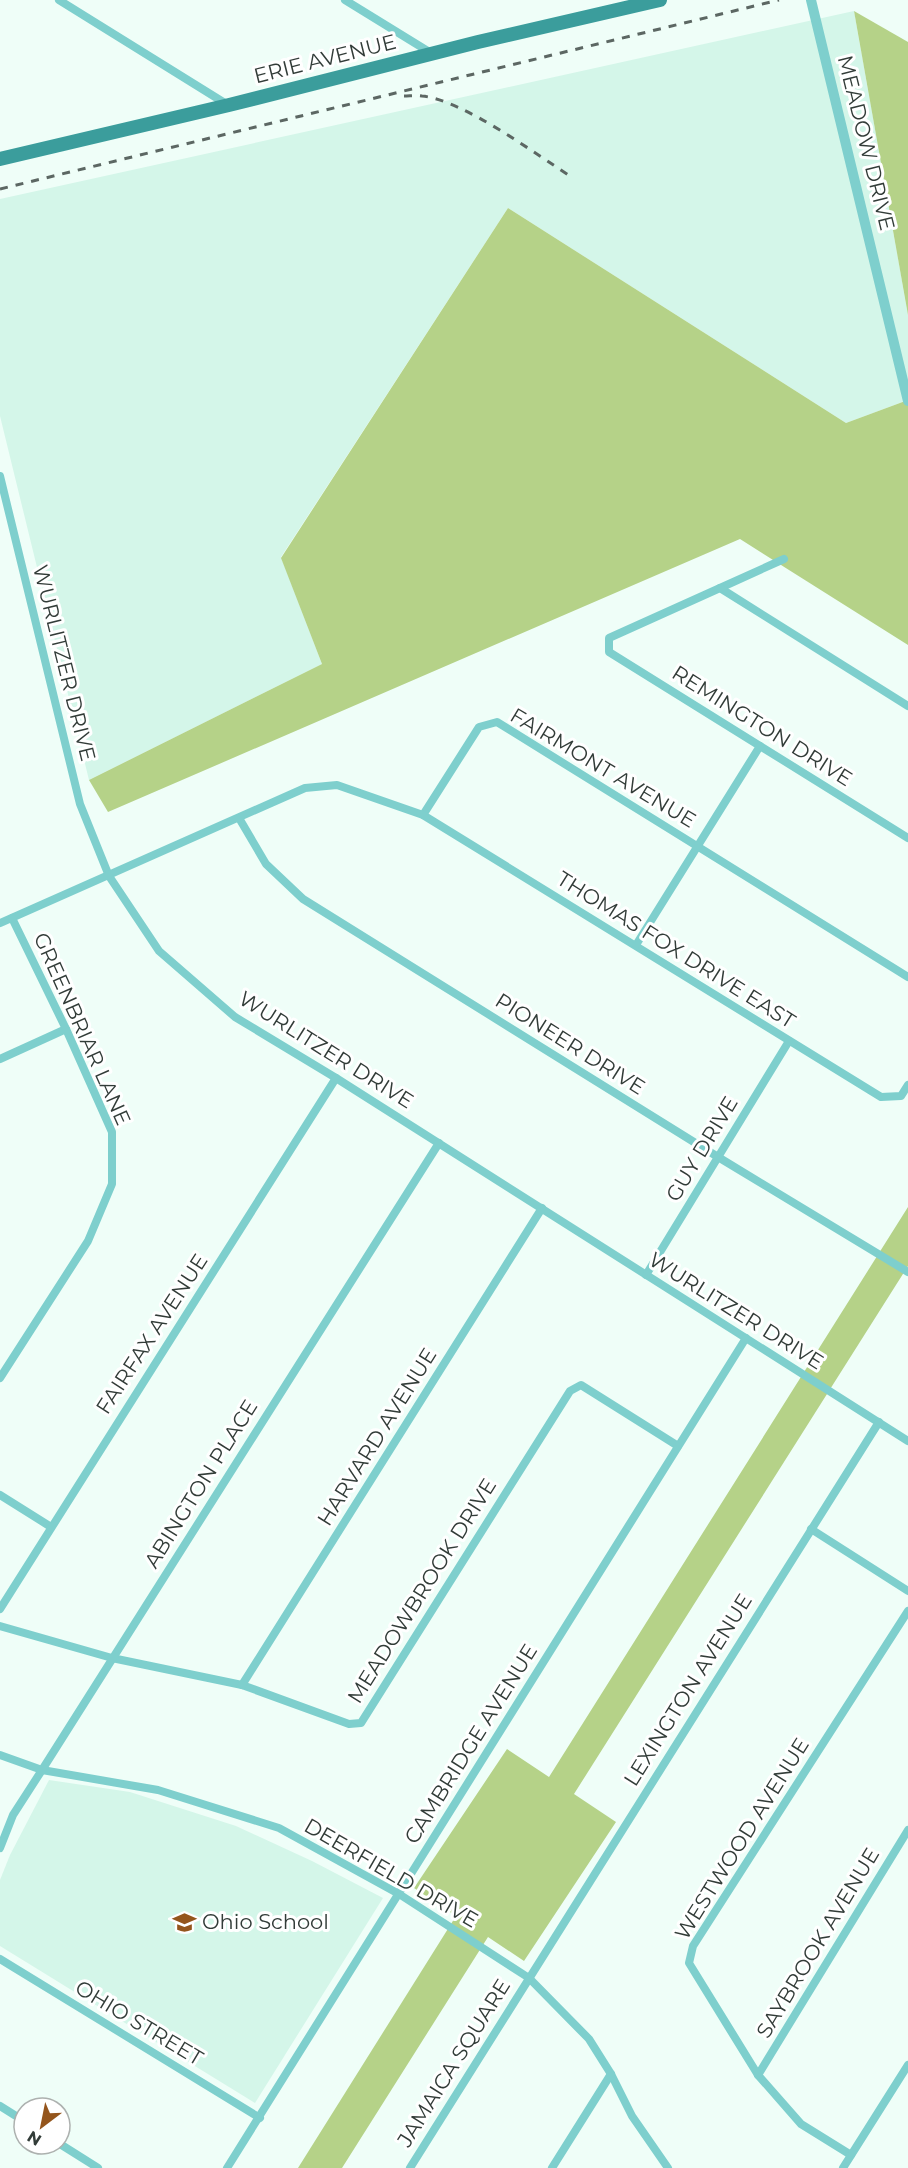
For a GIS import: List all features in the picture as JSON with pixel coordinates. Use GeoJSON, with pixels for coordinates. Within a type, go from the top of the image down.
{"type":"FeatureCollection","features":[{"type":"Feature","properties":{"kind":"main road","name":"ERIE AVENUE"},"geometry":{"type":"LineString","coordinates":[[0,159],[660,0]]}},
{"type":"Feature","properties":{"kind":"street"},"geometry":{"type":"LineString","coordinates":[[59,0],[229,105]]}},
{"type":"Feature","properties":{"kind":"street"},"geometry":{"type":"LineString","coordinates":[[345,0],[431,54]]}},
{"type":"Feature","properties":{"kind":"street","name":"MEADOW DRIVE"},"geometry":{"type":"LineString","coordinates":[[811,0],[908,400]]}},
{"type":"Feature","properties":{"kind":"street","name":"WURLITZER DRIVE"},"geometry":{"type":"LineString","coordinates":[[0,476],[80,804],[109,876],[159,951],[235,1017],[336,1078],[908,1441]]}},
{"type":"Feature","properties":{"kind":"street"},"geometry":{"type":"LineString","coordinates":[[720,588],[784,559]]}},
{"type":"Feature","properties":{"kind":"street"},"geometry":{"type":"LineString","coordinates":[[720,588],[908,706]]}},
{"type":"Feature","properties":{"kind":"street","name":"REMINGTON DRIVE"},"geometry":{"type":"LineString","coordinates":[[720,588],[609,638],[609,652],[908,838]]}},
{"type":"Feature","properties":{"kind":"street","name":"FAIRMONT AVENUE"},"geometry":{"type":"LineString","coordinates":[[423,815],[479,727],[497,722],[908,976]]}},
{"type":"Feature","properties":{"kind":"street"},"geometry":{"type":"LineString","coordinates":[[636,945],[760,746]]}},
{"type":"Feature","properties":{"kind":"street"},"geometry":{"type":"LineString","coordinates":[[0,923],[305,788],[337,785],[423,815]]}},
{"type":"Feature","properties":{"kind":"street","name":"THOMAS FOX DRIVE EAST"},"geometry":{"type":"LineString","coordinates":[[423,815],[881,1097],[901,1096],[908,1085]]}},
{"type":"Feature","properties":{"kind":"street","name":"PIONEER DRIVE"},"geometry":{"type":"LineString","coordinates":[[239,818],[266,864],[303,899],[718,1157],[908,1272]]}},
{"type":"Feature","properties":{"kind":"street","name":"GREENBRIAR LANE"},"geometry":{"type":"LineString","coordinates":[[0,1378],[87,1241],[112,1184],[112,1132],[66,1029],[12,918]]}},
{"type":"Feature","properties":{"kind":"street"},"geometry":{"type":"LineString","coordinates":[[0,1059],[66,1029]]}},
{"type":"Feature","properties":{"kind":"street","name":"GUY DRIVE"},"geometry":{"type":"LineString","coordinates":[[646,1275],[789,1041]]}},
{"type":"Feature","properties":{"kind":"street","name":"FAIRFAX AVENUE"},"geometry":{"type":"LineString","coordinates":[[0,1609],[336,1078]]}},
{"type":"Feature","properties":{"kind":"street","name":"ABINGTON PLACE"},"geometry":{"type":"LineString","coordinates":[[0,1848],[14,1815],[42,1770],[439,1143]]}},
{"type":"Feature","properties":{"kind":"street","name":"HARVARD AVENUE"},"geometry":{"type":"LineString","coordinates":[[243,1685],[542,1209]]}},
{"type":"Feature","properties":{"kind":"street","name":"CAMBRIDGE AVENUE"},"geometry":{"type":"LineString","coordinates":[[227,2168],[746,1338]]}},
{"type":"Feature","properties":{"kind":"street","name":"MEADOWBROOK DRIVE"},"geometry":{"type":"LineString","coordinates":[[0,1626],[112,1658],[243,1685],[349,1724],[361,1723],[570,1391],[581,1385],[678,1446]]}},
{"type":"Feature","properties":{"kind":"street","name":"LEXINGTON AVENUE"},"geometry":{"type":"LineString","coordinates":[[529,1978],[879,1422]]}},
{"type":"Feature","properties":{"kind":"street"},"geometry":{"type":"LineString","coordinates":[[0,1495],[51,1527]]}},
{"type":"Feature","properties":{"kind":"street"},"geometry":{"type":"LineString","coordinates":[[811,1529],[908,1591]]}},
{"type":"Feature","properties":{"kind":"street","name":"WESTWOOD AVENUE"},"geometry":{"type":"LineString","coordinates":[[851,2155],[801,2124],[758,2075],[689,1963],[693,1946],[908,1611]]}},
{"type":"Feature","properties":{"kind":"street","name":"DEERFIELD DRIVE"},"geometry":{"type":"LineString","coordinates":[[0,1755],[42,1770],[158,1790],[279,1828],[399,1894],[529,1978],[589,2039],[611,2073],[632,2116],[668,2168]]}},
{"type":"Feature","properties":{"kind":"street","name":"SAYBROOK AVENUE"},"geometry":{"type":"LineString","coordinates":[[758,2075],[908,1830]]}},
{"type":"Feature","properties":{"kind":"street","name":"OHIO STREET"},"geometry":{"type":"LineString","coordinates":[[0,1959],[260,2118]]}},
{"type":"Feature","properties":{"kind":"street","name":"JAMAICA SQUARE"},"geometry":{"type":"LineString","coordinates":[[410,2168],[529,1978]]}},
{"type":"Feature","properties":{"kind":"street"},"geometry":{"type":"LineString","coordinates":[[843,2168],[908,2065]]}},
{"type":"Feature","properties":{"kind":"street"},"geometry":{"type":"LineString","coordinates":[[552,2168],[611,2073]]}},
{"type":"Feature","properties":{"kind":"street"},"geometry":{"type":"LineString","coordinates":[[72,2152],[98,2168]]}},
{"type":"Feature","properties":{"kind":"shaded area"},"geometry":{"type":"Polygon","coordinates":[[[854,11],[908,315],[908,400],[846,423],[508,208],[281,557],[322,664],[89,780],[0,416],[0,199],[854,11]]]}},
{"type":"Feature","properties":{"kind":"shaded area","name":"Ohio School"},"geometry":{"type":"Polygon","coordinates":[[[49,1780],[130,1792],[236,1826],[312,1861],[383,1898],[255,2103],[0,1946],[0,1880],[10,1855],[49,1780]]]}},
{"type":"Feature","properties":{"kind":"green space"},"geometry":{"type":"Polygon","coordinates":[[[854,11],[908,42],[908,315],[854,11]]]}},
{"type":"Feature","properties":{"kind":"green space"},"geometry":{"type":"Polygon","coordinates":[[[508,208],[846,423],[908,400],[908,645],[740,539],[108,812],[89,780],[322,664],[281,558],[508,208]]]}},
{"type":"Feature","properties":{"kind":"green space"},"geometry":{"type":"Polygon","coordinates":[[[908,1207],[908,1266],[574,1794],[616,1822],[524,1961],[488,1937],[342,2168],[298,2168],[456,1916],[414,1888],[507,1749],[549,1777],[908,1207]]]}},
{"type":"Feature","properties":{"kind":"railway"},"geometry":{"type":"LineString","coordinates":[[0,189],[779,0]]}},
{"type":"Feature","properties":{"kind":"railway"},"geometry":{"type":"LineString","coordinates":[[404,96],[422,96],[457,107],[498,129],[570,176]]}},
{"type":"Feature","properties":{"kind":"place","name":"Ohio School"},"geometry":{"type":"Point","coordinates":[184,1922]}}]}
